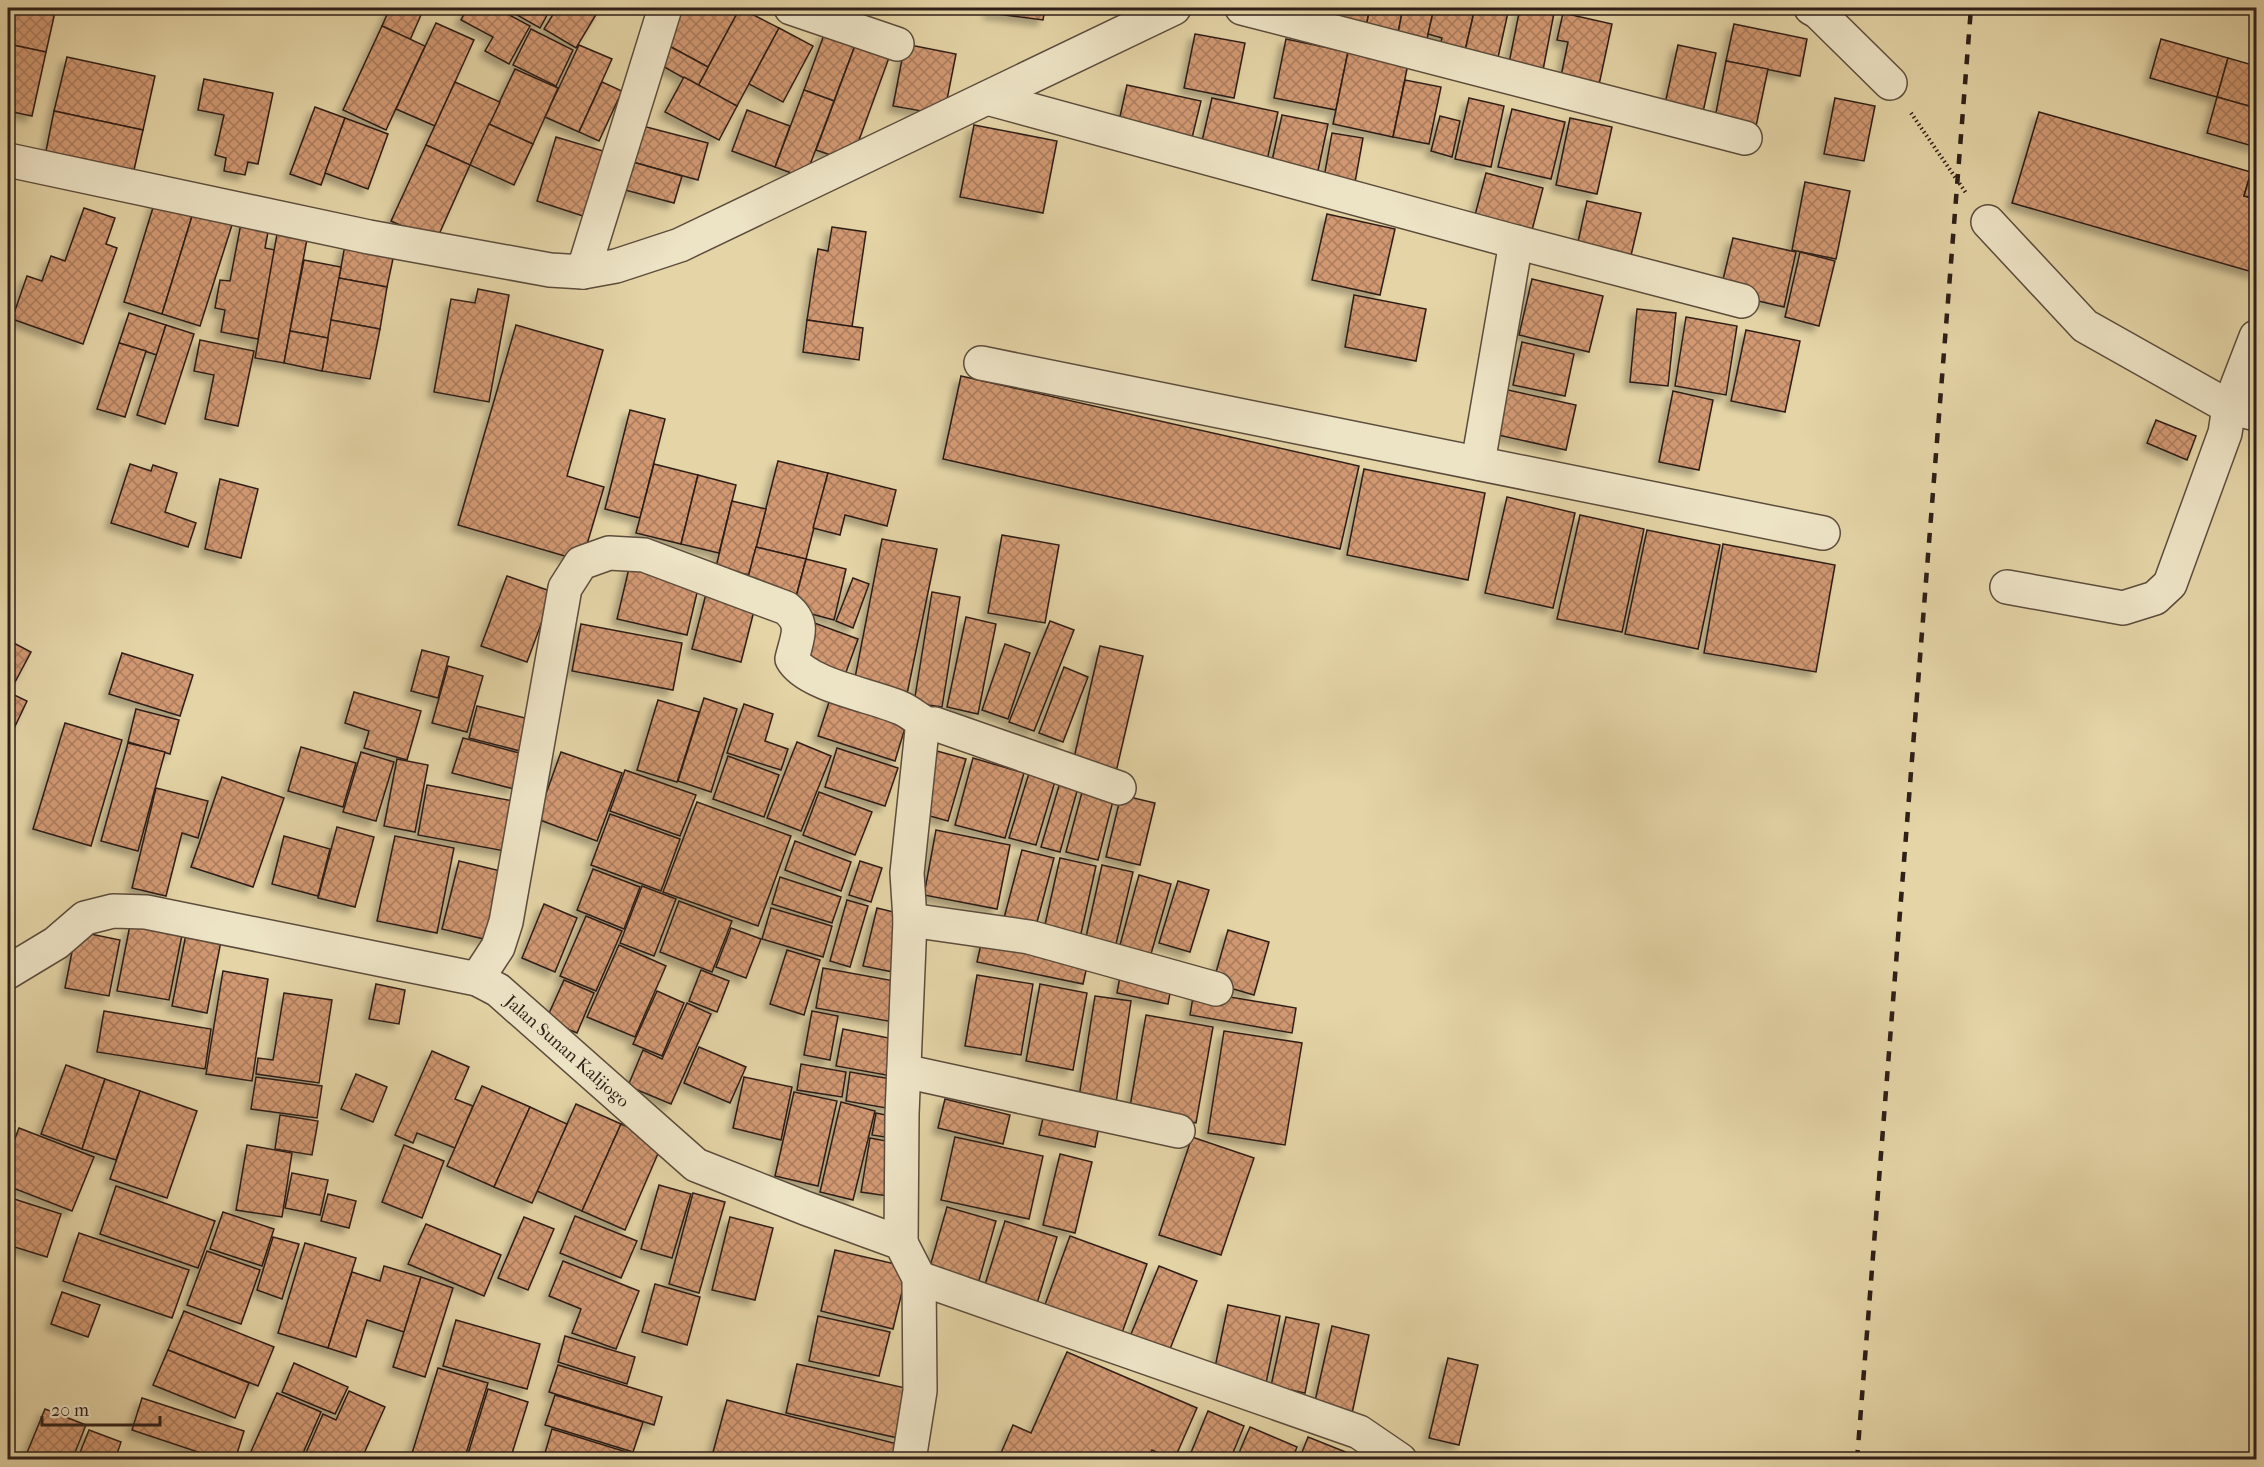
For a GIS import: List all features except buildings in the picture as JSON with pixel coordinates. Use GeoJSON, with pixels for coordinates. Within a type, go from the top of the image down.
{"type":"FeatureCollection","features":[{"type":"Feature","properties":{"kind":"street"},"geometry":{"type":"LineString","coordinates":[[583,272],[666,8]]}},
{"type":"Feature","properties":{"kind":"street"},"geometry":{"type":"LineString","coordinates":[[791,8],[897,44]]}},
{"type":"Feature","properties":{"kind":"street"},"geometry":{"type":"LineString","coordinates":[[8,160],[369,237],[550,270],[583,272],[616,266],[680,245],[1174,8]]}},
{"type":"Feature","properties":{"kind":"street"},"geometry":{"type":"LineString","coordinates":[[1242,8],[1745,138]]}},
{"type":"Feature","properties":{"kind":"street"},"geometry":{"type":"LineString","coordinates":[[1811,8],[1818,12],[1890,83]]}},
{"type":"Feature","properties":{"kind":"street"},"geometry":{"type":"LineString","coordinates":[[987,98],[1742,302]]}},
{"type":"Feature","properties":{"kind":"street"},"geometry":{"type":"LineString","coordinates":[[1988,222],[2085,326],[2242,411]]}},
{"type":"Feature","properties":{"kind":"street"},"geometry":{"type":"LineString","coordinates":[[1478,463],[1516,242]]}},
{"type":"Feature","properties":{"kind":"street"},"geometry":{"type":"LineString","coordinates":[[2007,587],[2123,608],[2155,598],[2170,584],[2225,433],[2242,411],[2256,337]]}},
{"type":"Feature","properties":{"kind":"street"},"geometry":{"type":"LineString","coordinates":[[981,363],[1823,533]]}},
{"type":"Feature","properties":{"kind":"street"},"geometry":{"type":"LineString","coordinates":[[477,979],[498,947],[507,922],[565,588],[581,563],[609,553],[644,555],[786,608],[796,616],[800,625],[792,659],[796,667],[840,690],[902,709],[927,724],[935,724],[1119,788]]}},
{"type":"Feature","properties":{"kind":"street"},"geometry":{"type":"LineString","coordinates":[[909,1460],[920,1391],[919,1278],[901,1243],[910,920],[907,873],[922,730],[927,724]]}},
{"type":"Feature","properties":{"kind":"street","name":"Jalan Sunan Kalijogo"},"geometry":{"type":"LineString","coordinates":[[8,972],[56,943],[85,918],[113,911],[146,912],[477,979],[498,990],[696,1165],[901,1243]]}},
{"type":"Feature","properties":{"kind":"street"},"geometry":{"type":"LineString","coordinates":[[910,920],[1029,937],[1216,989]]}},
{"type":"Feature","properties":{"kind":"street"},"geometry":{"type":"LineString","coordinates":[[904,1071],[1178,1131]]}},
{"type":"Feature","properties":{"kind":"street"},"geometry":{"type":"LineString","coordinates":[[919,1278],[1359,1432],[1400,1460]]}},
{"type":"Feature","properties":{"kind":"path"},"geometry":{"type":"LineString","coordinates":[[1890,83],[1988,222]]}},
{"type":"Feature","properties":{"kind":"railway"},"geometry":{"type":"LineString","coordinates":[[1857,1460],[1971,8]]}}]}
